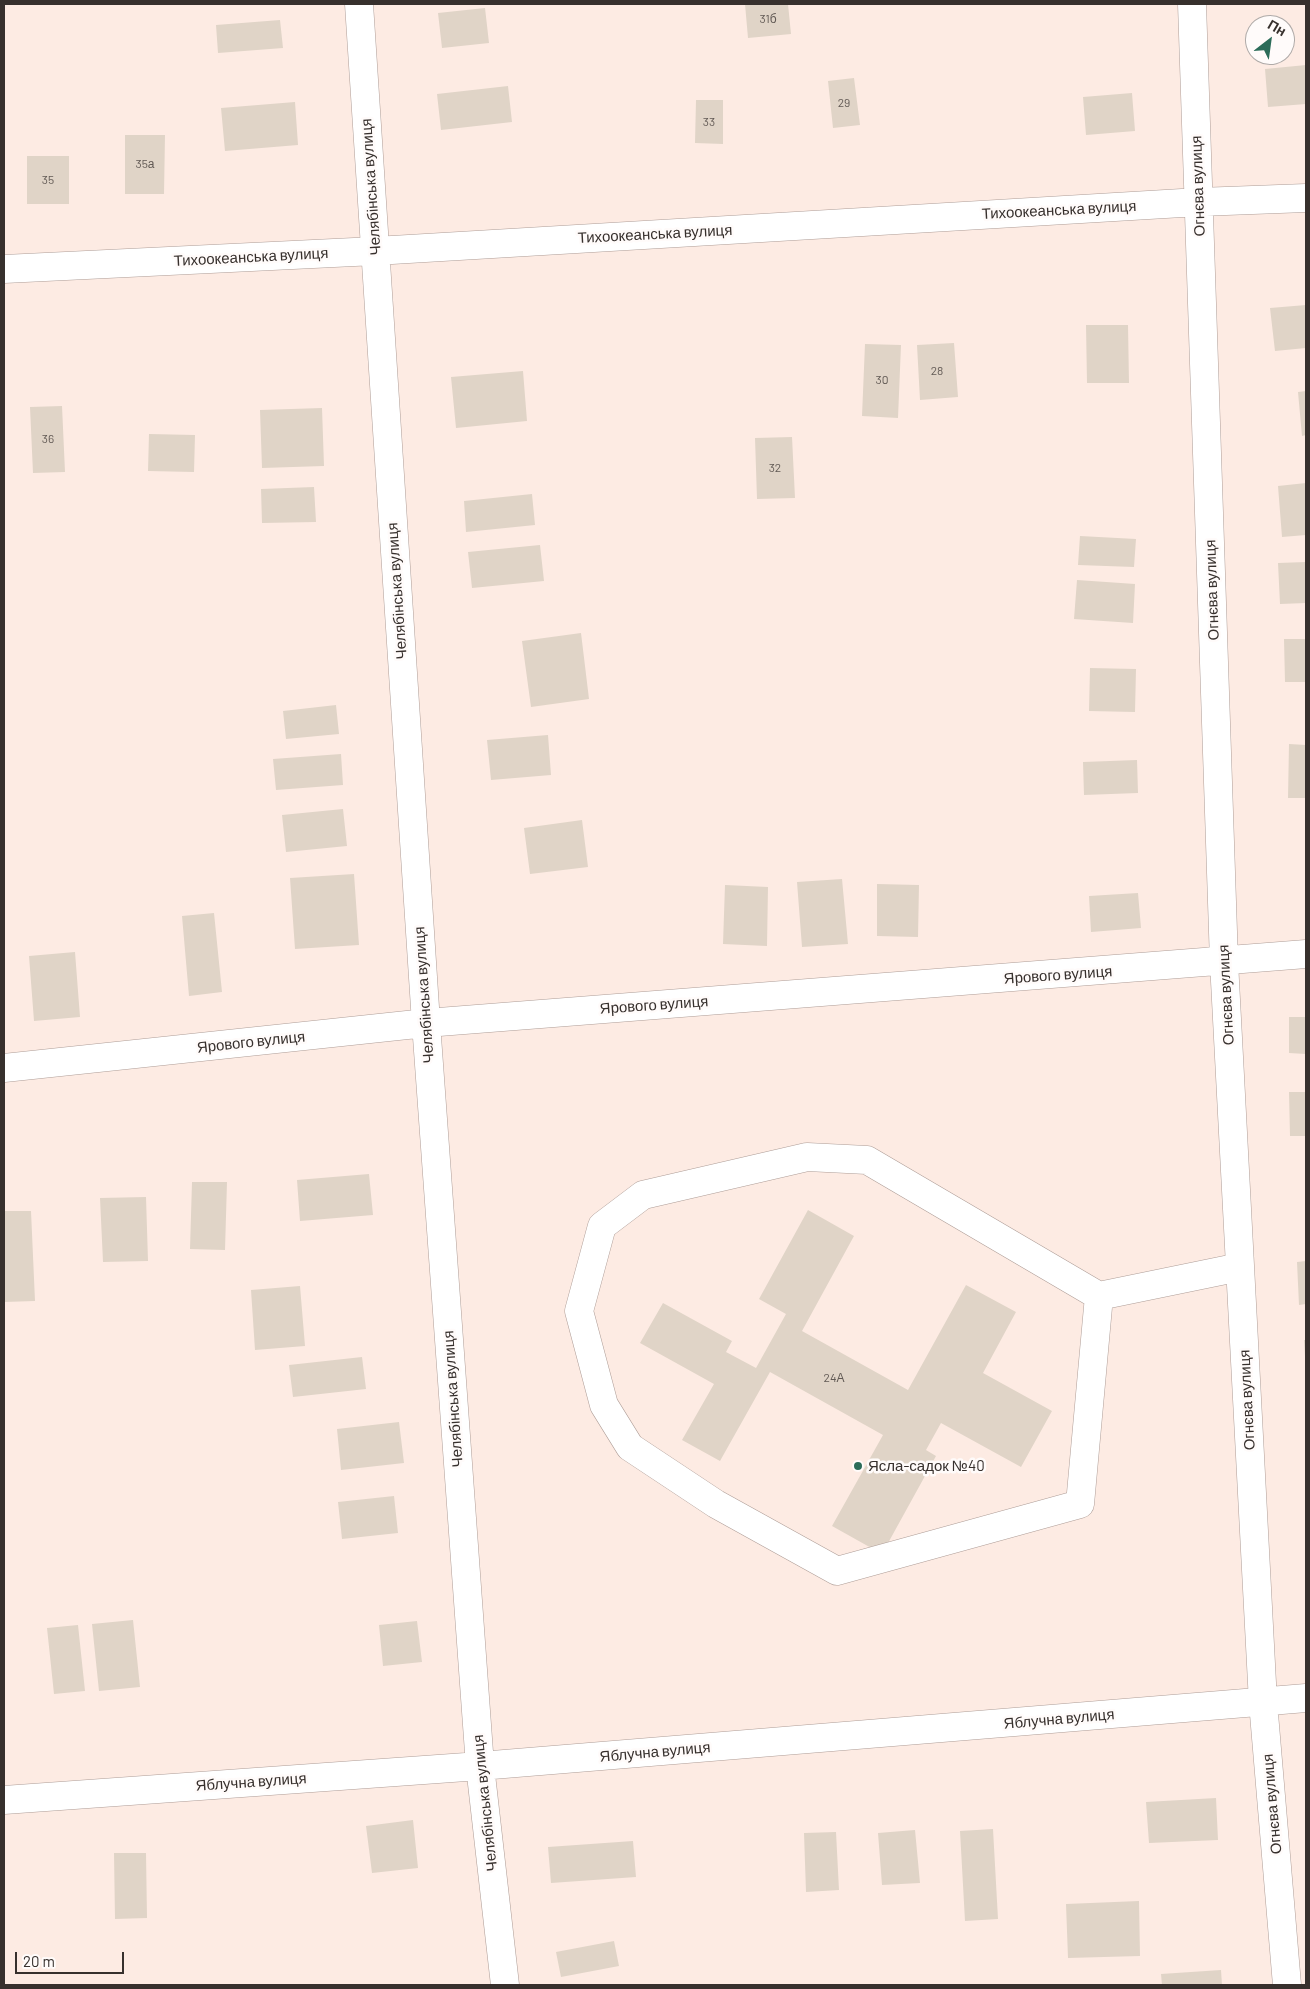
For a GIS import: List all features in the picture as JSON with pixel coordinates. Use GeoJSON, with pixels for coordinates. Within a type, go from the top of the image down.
{"type":"FeatureCollection","features":[{"type":"Feature","properties":{"kind":"street","name":"Челябінська вулиця"},"geometry":{"type":"LineString","coordinates":[[359,4],[426,1023],[480,1766],[505,1985]]}},
{"type":"Feature","properties":{"kind":"street","name":"Огнєва вулиця"},"geometry":{"type":"LineString","coordinates":[[1192,4],[1224,962],[1263,1702],[1287,1985]]}},
{"type":"Feature","properties":{"kind":"street","name":"Тихоокеанська вулиця"},"geometry":{"type":"LineString","coordinates":[[4,269],[375,251],[1199,202],[1306,198]]}},
{"type":"Feature","properties":{"kind":"street","name":"Ярового вулиця"},"geometry":{"type":"LineString","coordinates":[[4,1068],[426,1023],[1224,962],[1306,954]]}},
{"type":"Feature","properties":{"kind":"street"},"geometry":{"type":"LineString","coordinates":[[1099,1296],[1080,1504],[837,1571],[716,1504],[630,1447],[604,1405],[579,1311],[602,1226],[643,1195],[808,1157],[867,1160],[1099,1296],[1240,1267]]}},
{"type":"Feature","properties":{"kind":"street","name":"Яблучна вулиця"},"geometry":{"type":"LineString","coordinates":[[4,1800],[480,1766],[1306,1698]]}},
{"type":"Feature","properties":{"kind":"building"},"geometry":{"type":"Polygon","coordinates":[[[745,4],[788,4],[791,34],[748,38],[745,4]]]}},
{"type":"Feature","properties":{"kind":"building"},"geometry":{"type":"Polygon","coordinates":[[[485,8],[489,43],[442,48],[438,13],[485,8]]]}},
{"type":"Feature","properties":{"kind":"building"},"geometry":{"type":"Polygon","coordinates":[[[280,20],[283,48],[218,53],[216,25],[280,20]]]}},
{"type":"Feature","properties":{"kind":"building"},"geometry":{"type":"Polygon","coordinates":[[[1306,65],[1306,104],[1268,107],[1265,69],[1306,65]]]}},
{"type":"Feature","properties":{"kind":"building"},"geometry":{"type":"Polygon","coordinates":[[[854,78],[860,125],[833,128],[828,81],[854,78]]]}},
{"type":"Feature","properties":{"kind":"building"},"geometry":{"type":"Polygon","coordinates":[[[508,86],[512,122],[441,130],[437,94],[508,86]]]}},
{"type":"Feature","properties":{"kind":"building"},"geometry":{"type":"Polygon","coordinates":[[[1132,93],[1135,131],[1086,135],[1083,97],[1132,93]]]}},
{"type":"Feature","properties":{"kind":"building"},"geometry":{"type":"Polygon","coordinates":[[[696,100],[723,100],[723,144],[695,143],[696,100]]]}},
{"type":"Feature","properties":{"kind":"building"},"geometry":{"type":"Polygon","coordinates":[[[295,102],[298,145],[225,151],[221,108],[295,102]]]}},
{"type":"Feature","properties":{"kind":"building"},"geometry":{"type":"Polygon","coordinates":[[[125,135],[165,135],[164,194],[125,194],[125,135]]]}},
{"type":"Feature","properties":{"kind":"building"},"geometry":{"type":"Polygon","coordinates":[[[27,156],[69,156],[69,204],[27,204],[27,156]]]}},
{"type":"Feature","properties":{"kind":"building"},"geometry":{"type":"Polygon","coordinates":[[[1306,305],[1306,348],[1275,351],[1270,308],[1306,305]]]}},
{"type":"Feature","properties":{"kind":"building"},"geometry":{"type":"Polygon","coordinates":[[[1086,325],[1128,325],[1129,383],[1087,383],[1086,325]]]}},
{"type":"Feature","properties":{"kind":"building"},"geometry":{"type":"Polygon","coordinates":[[[954,343],[958,397],[920,400],[917,345],[954,343]]]}},
{"type":"Feature","properties":{"kind":"building"},"geometry":{"type":"Polygon","coordinates":[[[865,344],[901,345],[898,418],[862,416],[865,344]]]}},
{"type":"Feature","properties":{"kind":"building"},"geometry":{"type":"Polygon","coordinates":[[[523,371],[527,421],[456,428],[451,377],[523,371]]]}},
{"type":"Feature","properties":{"kind":"building"},"geometry":{"type":"Polygon","coordinates":[[[1306,391],[1306,435],[1302,436],[1298,392],[1306,391]]]}},
{"type":"Feature","properties":{"kind":"building"},"geometry":{"type":"Polygon","coordinates":[[[62,406],[65,472],[33,473],[30,407],[62,406]]]}},
{"type":"Feature","properties":{"kind":"building"},"geometry":{"type":"Polygon","coordinates":[[[322,408],[324,466],[262,468],[260,410],[322,408]]]}},
{"type":"Feature","properties":{"kind":"building"},"geometry":{"type":"Polygon","coordinates":[[[149,434],[195,435],[194,472],[148,471],[149,434]]]}},
{"type":"Feature","properties":{"kind":"building"},"geometry":{"type":"Polygon","coordinates":[[[792,437],[795,498],[757,499],[755,438],[792,437]]]}},
{"type":"Feature","properties":{"kind":"building"},"geometry":{"type":"Polygon","coordinates":[[[1306,483],[1306,535],[1282,537],[1278,486],[1306,483]]]}},
{"type":"Feature","properties":{"kind":"building"},"geometry":{"type":"Polygon","coordinates":[[[314,487],[316,522],[262,523],[261,489],[314,487]]]}},
{"type":"Feature","properties":{"kind":"building"},"geometry":{"type":"Polygon","coordinates":[[[532,494],[535,525],[466,532],[464,501],[532,494]]]}},
{"type":"Feature","properties":{"kind":"building"},"geometry":{"type":"Polygon","coordinates":[[[1080,536],[1136,539],[1134,567],[1078,565],[1080,536]]]}},
{"type":"Feature","properties":{"kind":"building"},"geometry":{"type":"Polygon","coordinates":[[[540,545],[544,581],[472,588],[468,552],[540,545]]]}},
{"type":"Feature","properties":{"kind":"building"},"geometry":{"type":"Polygon","coordinates":[[[1306,562],[1306,603],[1280,604],[1278,563],[1306,562]]]}},
{"type":"Feature","properties":{"kind":"building"},"geometry":{"type":"Polygon","coordinates":[[[1077,580],[1135,584],[1133,623],[1074,619],[1077,580]]]}},
{"type":"Feature","properties":{"kind":"building"},"geometry":{"type":"Polygon","coordinates":[[[581,633],[589,699],[531,707],[522,641],[581,633]]]}},
{"type":"Feature","properties":{"kind":"building"},"geometry":{"type":"Polygon","coordinates":[[[1284,639],[1306,639],[1306,682],[1285,682],[1284,639]]]}},
{"type":"Feature","properties":{"kind":"building"},"geometry":{"type":"Polygon","coordinates":[[[1090,668],[1136,669],[1135,712],[1089,711],[1090,668]]]}},
{"type":"Feature","properties":{"kind":"building"},"geometry":{"type":"Polygon","coordinates":[[[336,705],[339,734],[286,739],[283,711],[336,705]]]}},
{"type":"Feature","properties":{"kind":"building"},"geometry":{"type":"Polygon","coordinates":[[[548,735],[551,775],[491,780],[487,740],[548,735]]]}},
{"type":"Feature","properties":{"kind":"building"},"geometry":{"type":"Polygon","coordinates":[[[1289,744],[1306,745],[1306,798],[1288,798],[1289,744]]]}},
{"type":"Feature","properties":{"kind":"building"},"geometry":{"type":"Polygon","coordinates":[[[341,754],[343,785],[276,790],[273,759],[341,754]]]}},
{"type":"Feature","properties":{"kind":"building"},"geometry":{"type":"Polygon","coordinates":[[[1137,760],[1138,793],[1084,795],[1083,762],[1137,760]]]}},
{"type":"Feature","properties":{"kind":"building"},"geometry":{"type":"Polygon","coordinates":[[[343,809],[347,846],[286,852],[282,815],[343,809]]]}},
{"type":"Feature","properties":{"kind":"building"},"geometry":{"type":"Polygon","coordinates":[[[582,820],[588,867],[530,874],[524,828],[582,820]]]}},
{"type":"Feature","properties":{"kind":"building"},"geometry":{"type":"Polygon","coordinates":[[[354,874],[359,945],[295,949],[290,878],[354,874]]]}},
{"type":"Feature","properties":{"kind":"building"},"geometry":{"type":"Polygon","coordinates":[[[842,879],[848,944],[802,947],[797,882],[842,879]]]}},
{"type":"Feature","properties":{"kind":"building"},"geometry":{"type":"Polygon","coordinates":[[[877,884],[919,885],[918,937],[877,936],[877,884]]]}},
{"type":"Feature","properties":{"kind":"building"},"geometry":{"type":"Polygon","coordinates":[[[725,885],[768,887],[767,946],[723,944],[725,885]]]}},
{"type":"Feature","properties":{"kind":"building"},"geometry":{"type":"Polygon","coordinates":[[[1138,893],[1141,928],[1091,932],[1089,896],[1138,893]]]}},
{"type":"Feature","properties":{"kind":"building"},"geometry":{"type":"Polygon","coordinates":[[[214,913],[222,992],[189,996],[182,916],[214,913]]]}},
{"type":"Feature","properties":{"kind":"building"},"geometry":{"type":"Polygon","coordinates":[[[75,952],[80,1017],[34,1021],[29,956],[75,952]]]}},
{"type":"Feature","properties":{"kind":"building"},"geometry":{"type":"Polygon","coordinates":[[[1289,1017],[1306,1017],[1306,1054],[1289,1053],[1289,1017]]]}},
{"type":"Feature","properties":{"kind":"building"},"geometry":{"type":"Polygon","coordinates":[[[1289,1092],[1306,1092],[1306,1136],[1290,1136],[1289,1092]]]}},
{"type":"Feature","properties":{"kind":"building"},"geometry":{"type":"Polygon","coordinates":[[[369,1174],[373,1215],[300,1221],[297,1180],[369,1174]]]}},
{"type":"Feature","properties":{"kind":"building"},"geometry":{"type":"Polygon","coordinates":[[[192,1182],[227,1182],[225,1250],[190,1249],[192,1182]]]}},
{"type":"Feature","properties":{"kind":"building"},"geometry":{"type":"Polygon","coordinates":[[[146,1197],[148,1261],[103,1262],[100,1198],[146,1197]]]}},
{"type":"Feature","properties":{"kind":"building"},"geometry":{"type":"Polygon","coordinates":[[[808,1210],[854,1236],[802,1331],[908,1390],[966,1285],[1016,1312],[983,1373],[1052,1411],[1021,1467],[941,1423],[926,1450],[936,1456],[882,1554],[832,1526],[883,1435],[770,1372],[720,1461],[682,1440],[714,1384],[640,1343],[663,1303],[732,1341],[726,1352],[756,1368],[786,1314],[759,1299],[808,1210]]]}},
{"type":"Feature","properties":{"kind":"building"},"geometry":{"type":"Polygon","coordinates":[[[4,1211],[31,1211],[35,1301],[4,1302],[4,1211]]]}},
{"type":"Feature","properties":{"kind":"building"},"geometry":{"type":"Polygon","coordinates":[[[1306,1261],[1306,1304],[1299,1305],[1297,1262],[1306,1261]]]}},
{"type":"Feature","properties":{"kind":"building"},"geometry":{"type":"Polygon","coordinates":[[[300,1286],[305,1346],[255,1350],[251,1290],[300,1286]]]}},
{"type":"Feature","properties":{"kind":"building"},"geometry":{"type":"Polygon","coordinates":[[[1304,1340],[1306,1340],[1306,1356],[1305,1356],[1304,1340]]]}},
{"type":"Feature","properties":{"kind":"building"},"geometry":{"type":"Polygon","coordinates":[[[362,1357],[366,1389],[293,1397],[289,1365],[362,1357]]]}},
{"type":"Feature","properties":{"kind":"building"},"geometry":{"type":"Polygon","coordinates":[[[399,1422],[404,1463],[341,1470],[337,1429],[399,1422]]]}},
{"type":"Feature","properties":{"kind":"building"},"geometry":{"type":"Polygon","coordinates":[[[394,1496],[398,1533],[342,1539],[338,1502],[394,1496]]]}},
{"type":"Feature","properties":{"kind":"building"},"geometry":{"type":"Polygon","coordinates":[[[133,1620],[140,1687],[99,1691],[92,1624],[133,1620]]]}},
{"type":"Feature","properties":{"kind":"building"},"geometry":{"type":"Polygon","coordinates":[[[417,1621],[422,1662],[383,1666],[379,1625],[417,1621]]]}},
{"type":"Feature","properties":{"kind":"building"},"geometry":{"type":"Polygon","coordinates":[[[78,1625],[85,1691],[54,1694],[47,1628],[78,1625]]]}},
{"type":"Feature","properties":{"kind":"building"},"geometry":{"type":"Polygon","coordinates":[[[1216,1798],[1218,1840],[1149,1843],[1146,1802],[1216,1798]]]}},
{"type":"Feature","properties":{"kind":"building"},"geometry":{"type":"Polygon","coordinates":[[[413,1820],[418,1868],[372,1873],[366,1826],[413,1820]]]}},
{"type":"Feature","properties":{"kind":"building"},"geometry":{"type":"Polygon","coordinates":[[[993,1829],[998,1919],[965,1921],[960,1831],[993,1829]]]}},
{"type":"Feature","properties":{"kind":"building"},"geometry":{"type":"Polygon","coordinates":[[[915,1830],[920,1883],[882,1885],[878,1833],[915,1830]]]}},
{"type":"Feature","properties":{"kind":"building"},"geometry":{"type":"Polygon","coordinates":[[[836,1832],[839,1890],[806,1892],[804,1833],[836,1832]]]}},
{"type":"Feature","properties":{"kind":"building"},"geometry":{"type":"Polygon","coordinates":[[[633,1841],[636,1877],[551,1883],[548,1847],[633,1841]]]}},
{"type":"Feature","properties":{"kind":"building"},"geometry":{"type":"Polygon","coordinates":[[[114,1853],[146,1853],[147,1918],[115,1919],[114,1853]]]}},
{"type":"Feature","properties":{"kind":"building"},"geometry":{"type":"Polygon","coordinates":[[[1139,1901],[1140,1956],[1068,1958],[1066,1904],[1139,1901]]]}},
{"type":"Feature","properties":{"kind":"building"},"geometry":{"type":"Polygon","coordinates":[[[614,1941],[619,1966],[561,1977],[556,1952],[614,1941]]]}},
{"type":"Feature","properties":{"kind":"building"},"geometry":{"type":"Polygon","coordinates":[[[1221,1970],[1222,1985],[1162,1985],[1161,1974],[1221,1970]]]}},
{"type":"Feature","properties":{"kind":"place","name":"Ясла-садок №40"},"geometry":{"type":"Point","coordinates":[858,1466]}}]}
